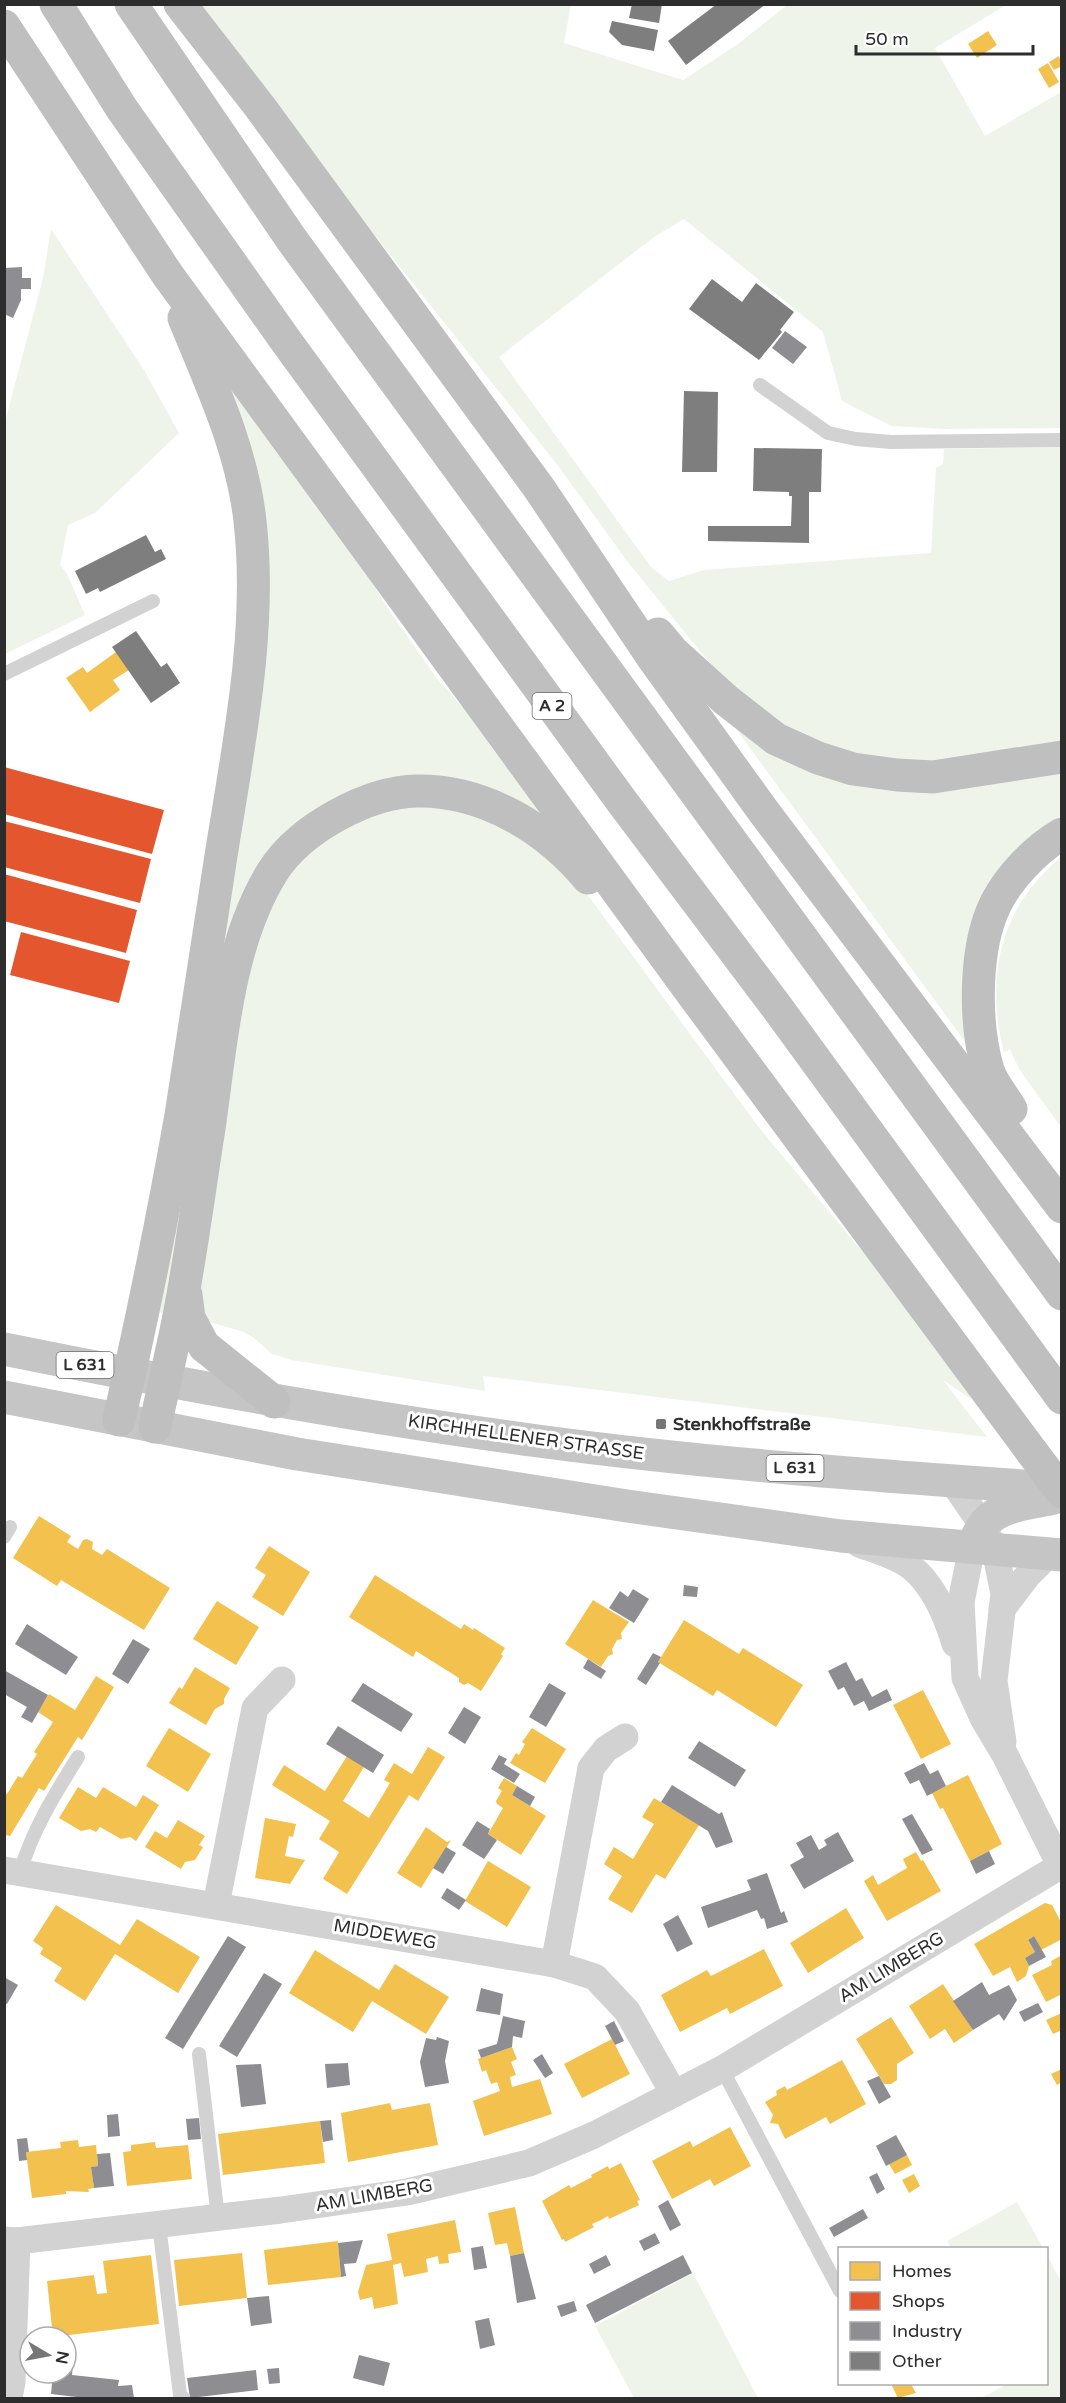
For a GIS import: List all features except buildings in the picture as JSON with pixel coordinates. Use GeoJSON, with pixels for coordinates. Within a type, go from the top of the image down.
{"type":"FeatureCollection","features":[{"type":"Feature","properties":{"kind":"highway","name":"A 2"},"geometry":{"type":"LineString","coordinates":[[56,4],[122,109],[286,341],[1062,1398]]}},
{"type":"Feature","properties":{"kind":"highway"},"geometry":{"type":"LineString","coordinates":[[131,4],[312,268],[1062,1294]]}},
{"type":"Feature","properties":{"kind":"highway"},"geometry":{"type":"LineString","coordinates":[[180,4],[260,107],[539,488],[653,657],[764,812],[1062,1207]]}},
{"type":"Feature","properties":{"kind":"highway"},"geometry":{"type":"LineString","coordinates":[[4,26],[167,274],[694,996],[1032,1452],[1056,1493]]}},
{"type":"Feature","properties":{"kind":"highway"},"geometry":{"type":"LineString","coordinates":[[118,1420],[180,1118],[243,716],[254,602],[253,551],[243,476],[231,433],[167,274]]}},
{"type":"Feature","properties":{"kind":"highway"},"geometry":{"type":"LineString","coordinates":[[539,488],[673,652],[726,700],[776,739],[818,758],[844,766],[897,775],[933,777],[1062,757]]}},
{"type":"Feature","properties":{"kind":"highway"},"geometry":{"type":"LineString","coordinates":[[155,1427],[185,1281],[229,1000],[245,933],[256,903],[274,870],[294,845],[317,827],[369,802],[411,792],[438,791],[456,794],[495,807],[546,836],[563,852],[586,876],[658,973],[694,996]]}},
{"type":"Feature","properties":{"kind":"highway"},"geometry":{"type":"LineString","coordinates":[[1062,834],[1050,840],[1020,869],[996,903],[983,942],[979,986],[980,1027],[988,1071],[1062,1193]]}},
{"type":"Feature","properties":{"kind":"highway"},"geometry":{"type":"LineString","coordinates":[[185,1281],[189,1318],[204,1346],[274,1402]]}},
{"type":"Feature","properties":{"kind":"main road","name":"KIRCHHELLENER STRASSE"},"geometry":{"type":"LineString","coordinates":[[4,1349],[274,1402],[585,1447],[952,1481],[1056,1493]]}},
{"type":"Feature","properties":{"kind":"main road"},"geometry":{"type":"LineString","coordinates":[[4,1397],[304,1456],[627,1506],[841,1536],[983,1541],[1055,1555]]}},
{"type":"Feature","properties":{"kind":"main road"},"geometry":{"type":"LineString","coordinates":[[983,1541],[993,1516],[1056,1493]]}},
{"type":"Feature","properties":{"kind":"street"},"geometry":{"type":"LineString","coordinates":[[952,1481],[983,1541],[1004,1594],[994,1681],[1005,1755]]}},
{"type":"Feature","properties":{"kind":"street"},"geometry":{"type":"LineString","coordinates":[[841,1536],[910,1566],[922,1578],[941,1606],[964,1678],[1061,1868]]}},
{"type":"Feature","properties":{"kind":"street"},"geometry":{"type":"LineString","coordinates":[[964,1678],[961,1602],[983,1541]]}},
{"type":"Feature","properties":{"kind":"street"},"geometry":{"type":"LineString","coordinates":[[1002,1610],[1027,1576],[1055,1555]]}},
{"type":"Feature","properties":{"kind":"street"},"geometry":{"type":"LineString","coordinates":[[216,1905],[255,1708],[282,1680]]}},
{"type":"Feature","properties":{"kind":"street"},"geometry":{"type":"LineString","coordinates":[[554,1964],[591,1768],[606,1749],[625,1737]]}},
{"type":"Feature","properties":{"kind":"street","name":"AM LIMBERG"},"geometry":{"type":"LineString","coordinates":[[11,2241],[218,2218],[407,2192],[529,2163],[594,2135],[722,2069],[1061,1868]]}},
{"type":"Feature","properties":{"kind":"street","name":"MIDDEWEG"},"geometry":{"type":"LineString","coordinates":[[12,1871],[554,1964],[595,1977],[627,2011],[674,2094]]}},
{"type":"Feature","properties":{"kind":"street"},"geometry":{"type":"LineString","coordinates":[[9,2398],[12,2382],[11,2241]]}},
{"type":"Feature","properties":{"kind":"lane"},"geometry":{"type":"LineString","coordinates":[[760,385],[828,433],[856,439],[891,442],[1062,440]]}},
{"type":"Feature","properties":{"kind":"lane"},"geometry":{"type":"LineString","coordinates":[[4,674],[153,601]]}},
{"type":"Feature","properties":{"kind":"lane"},"geometry":{"type":"LineString","coordinates":[[12,1871],[27,1847],[43,1813],[78,1756]]}},
{"type":"Feature","properties":{"kind":"lane"},"geometry":{"type":"LineString","coordinates":[[200,2054],[218,2218]]}},
{"type":"Feature","properties":{"kind":"lane"},"geometry":{"type":"LineString","coordinates":[[722,2069],[838,2287]]}},
{"type":"Feature","properties":{"kind":"lane"},"geometry":{"type":"LineString","coordinates":[[159,2225],[180,2395],[183,2398]]}},
{"type":"Feature","properties":{"kind":"shaded area"},"geometry":{"type":"Polygon","coordinates":[[[198,5],[571,5],[564,43],[683,80],[738,44],[787,5],[1006,5],[935,48],[985,136],[1061,92],[1061,428],[946,429],[891,426],[842,401],[823,332],[684,219],[654,237],[499,357],[651,567],[669,581],[704,570],[931,553],[936,468],[943,464],[944,449],[1061,447],[1061,744],[927,765],[852,753],[818,742],[783,724],[721,677],[627,561],[559,467],[357,213],[198,5]]]}},
{"type":"Feature","properties":{"kind":"shaded area"},"geometry":{"type":"Polygon","coordinates":[[[51,229],[144,370],[179,433],[95,513],[68,525],[60,565],[67,574],[85,615],[5,654],[5,422],[43,278],[51,229]]]}},
{"type":"Feature","properties":{"kind":"shaded area"},"geometry":{"type":"Polygon","coordinates":[[[228,381],[353,552],[389,610],[436,677],[496,745],[549,817],[436,779],[266,861],[169,1314],[153,1311],[261,680],[228,381]]]}},
{"type":"Feature","properties":{"kind":"shaded area"},"geometry":{"type":"Polygon","coordinates":[[[737,725],[796,759],[1061,768],[1061,824],[1029,848],[966,1043],[736,729],[737,725]]]}},
{"type":"Feature","properties":{"kind":"shaded area"},"geometry":{"type":"Polygon","coordinates":[[[412,804],[488,815],[571,876],[590,898],[760,1129],[877,1269],[971,1396],[971,1399],[943,1380],[987,1437],[483,1376],[485,1391],[291,1360],[272,1354],[244,1332],[206,1321],[199,1277],[255,934],[292,865],[358,818],[412,804]]]}},
{"type":"Feature","properties":{"kind":"shaded area"},"geometry":{"type":"Polygon","coordinates":[[[1061,857],[1061,1127],[1019,1069],[1010,1049],[1004,1053],[998,1025],[996,997],[997,971],[1002,946],[1011,922],[1023,899],[1040,877],[1061,857]]]}},
{"type":"Feature","properties":{"kind":"shaded area"},"geometry":{"type":"Polygon","coordinates":[[[1017,2202],[1042,2247],[950,2247],[947,2241],[1017,2202]]]}},
{"type":"Feature","properties":{"kind":"shaded area"},"geometry":{"type":"Polygon","coordinates":[[[1048,2257],[1061,2282],[1061,2398],[981,2398],[1006,2385],[1048,2385],[1048,2257]]]}},
{"type":"Feature","properties":{"kind":"shaded area"},"geometry":{"type":"Polygon","coordinates":[[[693,2273],[758,2398],[634,2398],[595,2326],[693,2273]]]}},
{"type":"Feature","properties":{"kind":"place","name":"Stenkhoffstraße"},"geometry":{"type":"Point","coordinates":[661,1424]}}]}
